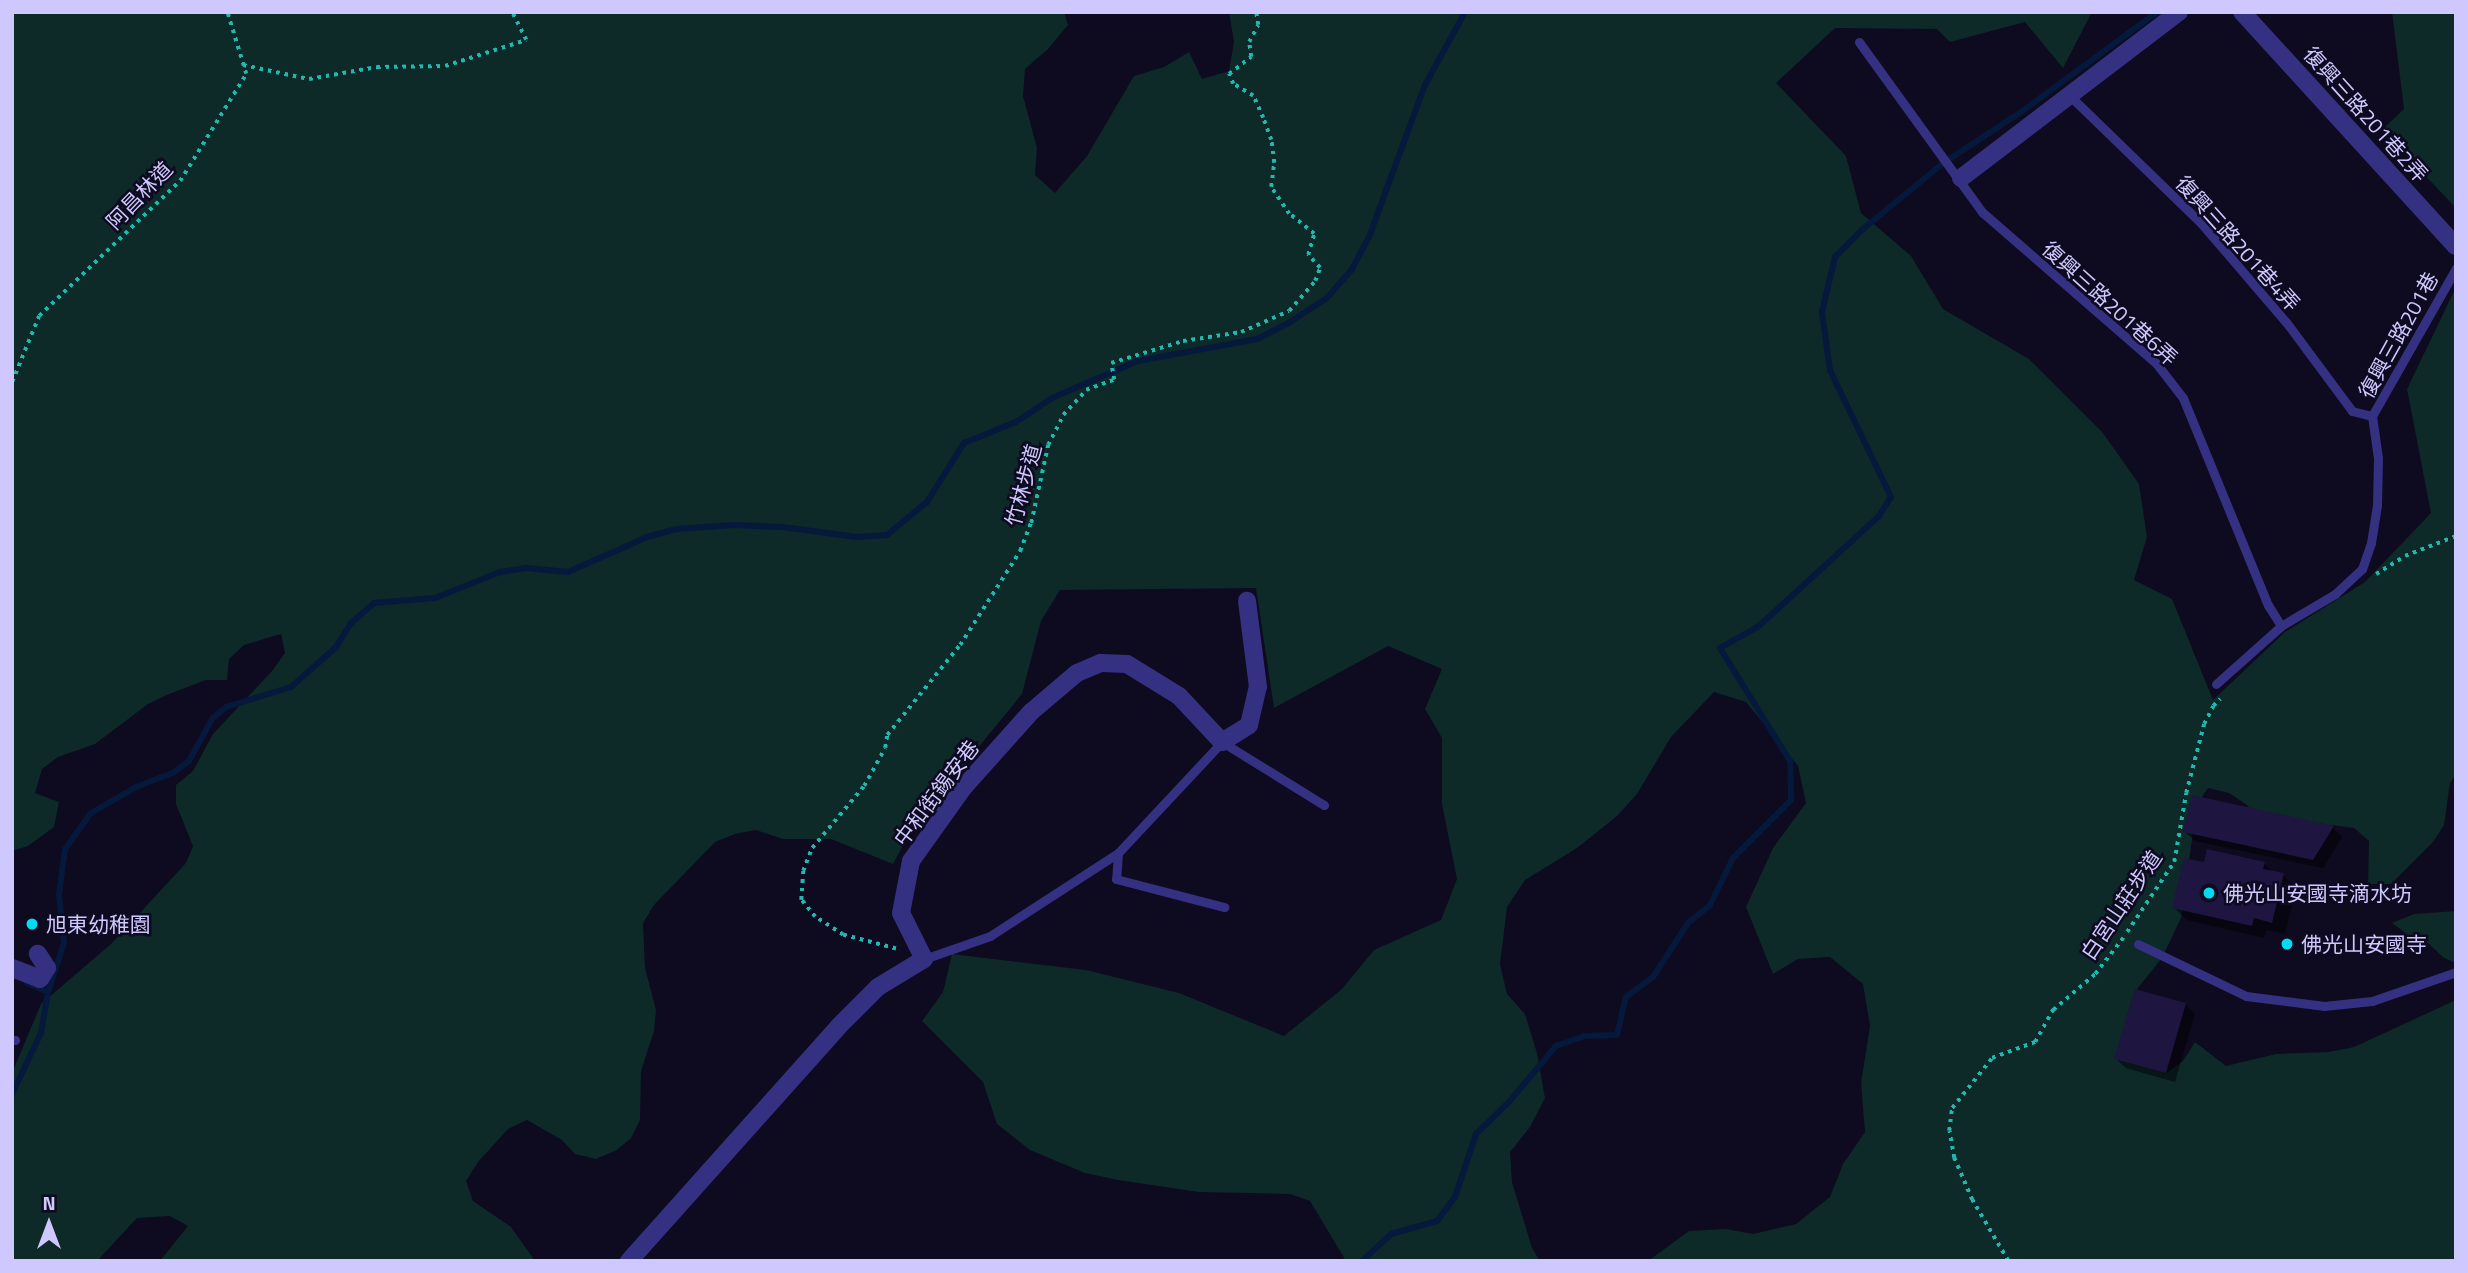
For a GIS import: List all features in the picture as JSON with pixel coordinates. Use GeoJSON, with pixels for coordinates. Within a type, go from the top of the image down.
{"type":"FeatureCollection","features":[{"type":"Feature","properties":{"kind":"street"},"geometry":{"type":"LineString","coordinates":[[1961,178],[2179,12]]}},
{"type":"Feature","properties":{"kind":"street","name":"復興三路201巷2弄"},"geometry":{"type":"LineString","coordinates":[[2242,12],[2456,246]]}},
{"type":"Feature","properties":{"kind":"street"},"geometry":{"type":"LineString","coordinates":[[1222,742],[1249,725],[1258,687],[1247,601]]}},
{"type":"Feature","properties":{"kind":"street","name":"中和街錫安巷"},"geometry":{"type":"LineString","coordinates":[[924,958],[901,913],[911,861],[963,788],[1031,712],[1077,673],[1101,663],[1127,664],[1179,696],[1222,742]]}},
{"type":"Feature","properties":{"kind":"street"},"geometry":{"type":"LineString","coordinates":[[12,968],[40,979],[47,968],[38,954]]}},
{"type":"Feature","properties":{"kind":"street"},"geometry":{"type":"LineString","coordinates":[[628,1261],[839,1026],[878,987],[924,958]]}},
{"type":"Feature","properties":{"kind":"lane","name":"復興三路201巷6弄"},"geometry":{"type":"LineString","coordinates":[[1859,41],[1961,178],[1982,212],[2156,363],[2183,398],[2268,605],[2281,625]]}},
{"type":"Feature","properties":{"kind":"lane","name":"復興三路201巷4弄"},"geometry":{"type":"LineString","coordinates":[[2070,96],[2201,223],[2286,322],[2352,411],[2372,416]]}},
{"type":"Feature","properties":{"kind":"lane","name":"復興三路201巷"},"geometry":{"type":"LineString","coordinates":[[2216,684],[2281,625],[2335,594],[2362,569],[2371,543],[2377,505],[2378,458],[2372,416],[2456,268]]}},
{"type":"Feature","properties":{"kind":"lane"},"geometry":{"type":"LineString","coordinates":[[924,958],[990,936],[1118,853],[1222,742],[1324,805]]}},
{"type":"Feature","properties":{"kind":"lane"},"geometry":{"type":"LineString","coordinates":[[1118,853],[1116,879],[1224,907]]}},
{"type":"Feature","properties":{"kind":"lane"},"geometry":{"type":"LineString","coordinates":[[2138,944],[2246,996],[2324,1006],[2372,1001],[2456,972]]}},
{"type":"Feature","properties":{"kind":"path"},"geometry":{"type":"LineString","coordinates":[[227,12],[243,65],[309,79],[377,67],[445,66],[526,40],[512,12]]}},
{"type":"Feature","properties":{"kind":"path","name":"竹林步道"},"geometry":{"type":"LineString","coordinates":[[924,958],[843,935],[815,917],[801,900],[803,872],[811,848],[864,786],[885,748],[887,735],[960,645],[1020,551],[1031,523],[1048,445],[1063,415],[1086,390],[1114,380],[1111,363],[1183,341],[1241,332],[1289,311],[1315,281],[1320,268],[1308,255],[1314,234],[1289,214],[1271,187],[1274,163],[1264,118],[1253,96],[1233,84],[1229,74],[1251,57],[1249,41],[1258,25],[1256,12]]}},
{"type":"Feature","properties":{"kind":"path","name":"阿昌林道"},"geometry":{"type":"LineString","coordinates":[[12,382],[39,316],[180,181],[246,74],[243,65]]}},
{"type":"Feature","properties":{"kind":"path"},"geometry":{"type":"LineString","coordinates":[[2374,575],[2405,556],[2456,536]]}},
{"type":"Feature","properties":{"kind":"path","name":"白宮山莊步道"},"geometry":{"type":"LineString","coordinates":[[2008,1261],[1972,1200],[1954,1158],[1949,1131],[1952,1108],[1992,1058],[2035,1042],[2053,1010],[2095,974],[2130,929],[2174,862],[2186,793],[2204,724],[2213,706],[2222,697]]}},
{"type":"Feature","properties":{"kind":"green space"},"geometry":{"type":"Polygon","coordinates":[[[12,12],[1064,12],[1068,25],[1048,49],[1025,69],[1023,96],[1037,148],[1035,175],[1055,193],[1087,156],[1134,76],[1164,67],[1189,52],[1202,79],[1229,71],[1234,42],[1229,12],[2092,12],[2063,68],[2025,22],[1950,42],[1937,29],[1835,28],[1776,83],[1846,156],[1861,213],[1911,256],[1943,309],[2029,359],[2103,433],[2139,484],[2147,537],[2134,580],[2172,599],[2213,700],[2285,632],[2365,582],[2431,513],[2407,389],[2456,287],[2456,774],[2450,783],[2444,825],[2433,842],[2391,884],[2368,884],[2369,841],[2354,828],[2331,825],[2310,827],[2257,820],[2247,805],[2229,793],[2208,788],[2197,804],[2181,918],[2162,958],[2137,989],[2125,1027],[2145,1066],[2166,1073],[2183,1061],[2195,1042],[2226,1066],[2276,1054],[2329,1052],[2354,1047],[2456,1000],[2456,1261],[1648,1261],[1689,1231],[1726,1229],[1753,1234],[1796,1224],[1830,1197],[1843,1164],[1865,1132],[1861,1083],[1870,1026],[1863,984],[1830,957],[1798,959],[1773,974],[1746,907],[1773,848],[1806,803],[1798,766],[1746,702],[1714,692],[1671,737],[1637,794],[1617,816],[1577,848],[1525,880],[1507,907],[1500,964],[1507,994],[1525,1014],[1537,1053],[1545,1098],[1530,1127],[1510,1152],[1512,1182],[1532,1248],[1540,1261],[1346,1261],[1310,1201],[1290,1194],[1199,1192],[1118,1180],[1085,1173],[1030,1150],[997,1124],[983,1082],[922,1021],[943,992],[952,954],[1086,970],[1179,993],[1284,1036],[1342,989],[1374,950],[1441,920],[1457,879],[1442,804],[1442,738],[1425,709],[1442,669],[1388,646],[1274,708],[1256,588],[1060,590],[1041,621],[1022,694],[913,827],[893,864],[831,839],[783,839],[756,830],[715,842],[654,905],[643,923],[645,968],[656,1010],[654,1031],[641,1071],[640,1120],[631,1138],[617,1150],[596,1159],[575,1154],[562,1140],[527,1120],[508,1129],[478,1162],[466,1181],[473,1201],[511,1227],[535,1261],[160,1261],[188,1226],[170,1216],[137,1218],[97,1261],[12,1261],[12,1073],[41,1004],[111,944],[186,863],[193,846],[176,804],[176,785],[193,771],[213,734],[272,671],[285,653],[281,634],[244,645],[229,659],[227,680],[206,680],[169,694],[148,704],[95,744],[58,757],[42,769],[35,793],[59,802],[54,827],[28,846],[12,851],[12,12]]]}},
{"type":"Feature","properties":{"kind":"green space"},"geometry":{"type":"Polygon","coordinates":[[[2392,12],[2456,12],[2456,208],[2382,130],[2404,109],[2392,12]]]}},
{"type":"Feature","properties":{"kind":"green space"},"geometry":{"type":"Polygon","coordinates":[[[2456,911],[2456,963],[2444,958],[2427,942],[2408,935],[2392,923],[2414,914],[2456,911]]]}},
{"type":"Feature","properties":{"kind":"building"},"geometry":{"type":"Polygon","coordinates":[[[2192,795],[2334,826],[2313,860],[2183,832],[2192,795]]]}},
{"type":"Feature","properties":{"kind":"building","name":"佛光山安國寺"},"geometry":{"type":"Polygon","coordinates":[[[2207,849],[2265,862],[2263,869],[2284,873],[2272,923],[2254,918],[2252,926],[2172,908],[2184,858],[2204,862],[2207,849]]]}},
{"type":"Feature","properties":{"kind":"building"},"geometry":{"type":"Polygon","coordinates":[[[2135,989],[2186,1003],[2166,1073],[2114,1059],[2135,989]]]}},
{"type":"Feature","properties":{"kind":"waterway"},"geometry":{"type":"LineString","coordinates":[[12,1094],[41,1033],[48,992],[64,943],[59,894],[65,849],[91,813],[136,787],[173,773],[189,761],[212,719],[226,707],[291,687],[336,647],[351,623],[374,603],[435,598],[500,572],[526,568],[568,572],[647,537],[677,529],[733,525],[782,527],[857,537],[887,535],[927,502],[964,443],[1016,422],[1052,398],[1138,361],[1257,339],[1290,322],[1327,298],[1352,269],[1369,237],[1425,85],[1465,12]]}},
{"type":"Feature","properties":{"kind":"waterway"},"geometry":{"type":"LineString","coordinates":[[1362,1261],[1391,1234],[1437,1221],[1455,1197],[1476,1134],[1508,1103],[1556,1046],[1585,1036],[1617,1035],[1626,997],[1653,977],[1688,923],[1710,905],[1733,858],[1791,800],[1790,761],[1720,648],[1759,626],[1879,516],[1891,497],[1830,370],[1822,312],[1835,257],[1863,229],[1942,164],[2021,112],[2157,12]]}},
{"type":"Feature","properties":{"kind":"waterway"},"geometry":{"type":"LineString","coordinates":[[27,983],[48,992]]}},
{"type":"Feature","properties":{"kind":"place","name":"佛光山安國寺滴水坊"},"geometry":{"type":"Point","coordinates":[2209,893]}},
{"type":"Feature","properties":{"kind":"place","name":"旭東幼稚園"},"geometry":{"type":"Point","coordinates":[32,924]}},
{"type":"Feature","properties":{"kind":"place","name":"佛光山安國寺"},"geometry":{"type":"Point","coordinates":[2287,944]}}]}
